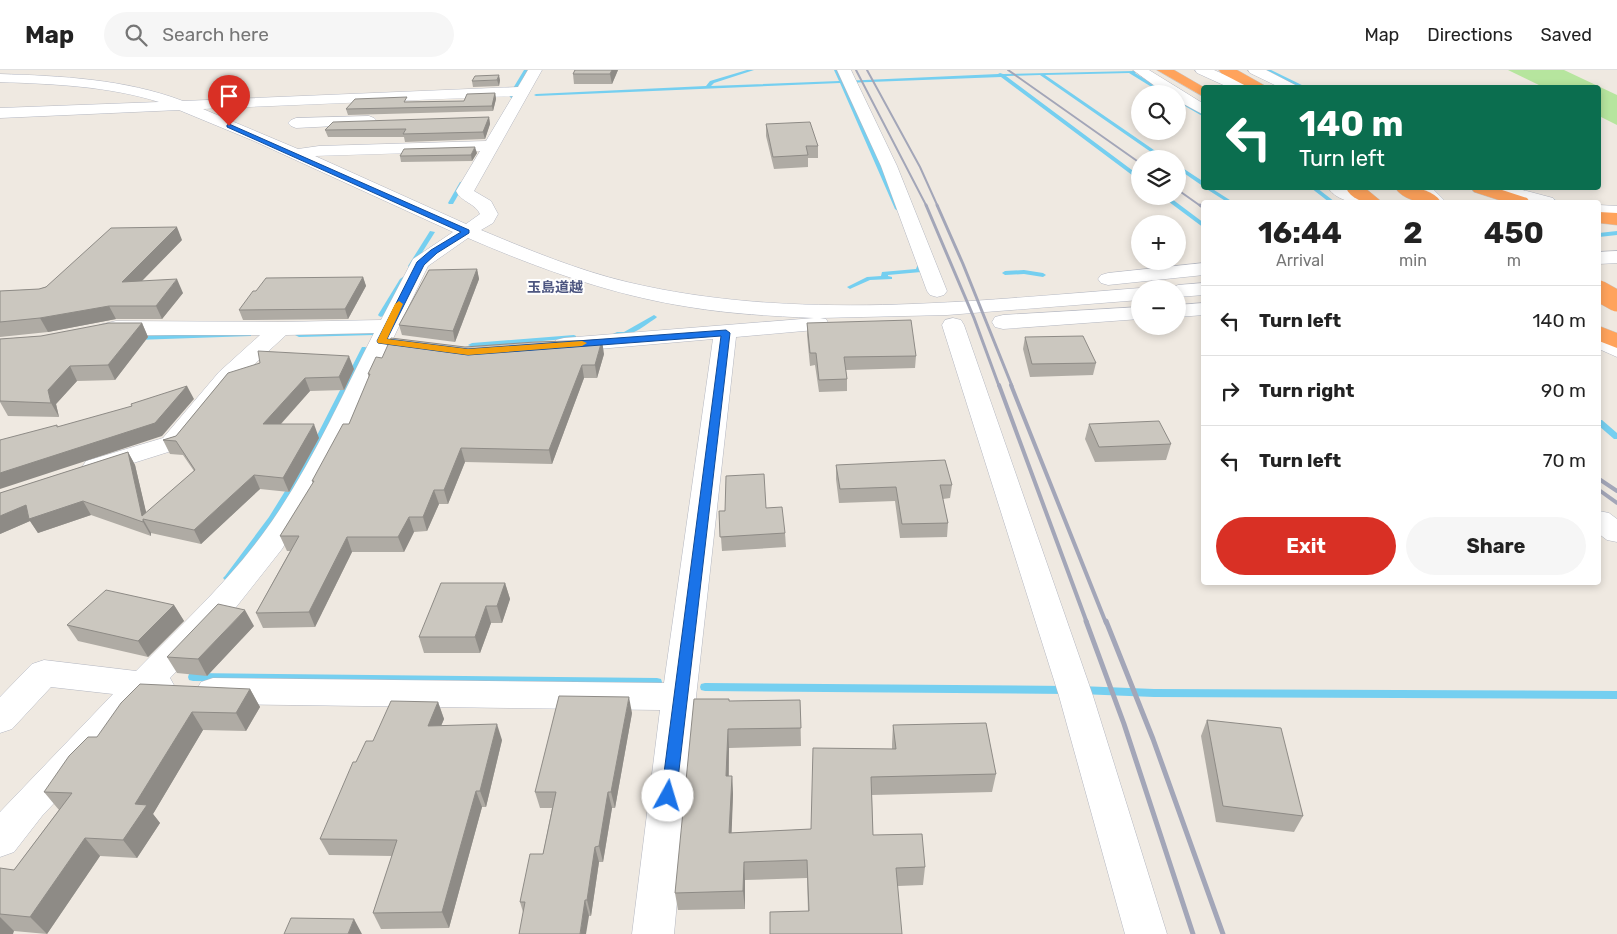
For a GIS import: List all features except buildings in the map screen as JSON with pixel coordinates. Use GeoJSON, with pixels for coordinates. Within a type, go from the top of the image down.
{"type":"FeatureCollection","features":[{"type":"Feature","properties":{"kind":"highway"},"geometry":{"type":"LineString","coordinates":[[1164,70],[1201,91]]}},
{"type":"Feature","properties":{"kind":"highway"},"geometry":{"type":"LineString","coordinates":[[1183,70],[1210,85]]}},
{"type":"Feature","properties":{"kind":"highway"},"geometry":{"type":"LineString","coordinates":[[1226,70],[1256,85]]}},
{"type":"Feature","properties":{"kind":"highway"},"geometry":{"type":"LineString","coordinates":[[1357,190],[1370,200]]}},
{"type":"Feature","properties":{"kind":"highway"},"geometry":{"type":"LineString","coordinates":[[1408,190],[1428,200]]}},
{"type":"Feature","properties":{"kind":"highway"},"geometry":{"type":"LineString","coordinates":[[1486,190],[1515,200]]}},
{"type":"Feature","properties":{"kind":"highway"},"geometry":{"type":"LineString","coordinates":[[1601,218],[1617,220]]}},
{"type":"Feature","properties":{"kind":"highway"},"geometry":{"type":"LineString","coordinates":[[1601,292],[1617,301]]}},
{"type":"Feature","properties":{"kind":"highway"},"geometry":{"type":"LineString","coordinates":[[1601,334],[1617,340]]}},
{"type":"Feature","properties":{"kind":"street"},"geometry":{"type":"LineString","coordinates":[[0,840],[29,805],[222,603],[272,542],[314,476],[389,337],[420,263],[486,219],[489,214],[485,205],[465,192],[499,117],[515,91],[535,70]]}},
{"type":"Feature","properties":{"kind":"street"},"geometry":{"type":"LineString","coordinates":[[1140,70],[1162,85]]}},
{"type":"Feature","properties":{"kind":"street"},"geometry":{"type":"LineString","coordinates":[[1202,70],[1236,85]]}},
{"type":"Feature","properties":{"kind":"street"},"geometry":{"type":"LineString","coordinates":[[1255,70],[1288,85]]}},
{"type":"Feature","properties":{"kind":"street"},"geometry":{"type":"LineString","coordinates":[[848,77],[889,166],[937,291]]}},
{"type":"Feature","properties":{"kind":"street"},"geometry":{"type":"LineString","coordinates":[[0,78],[47,79],[107,86],[162,98],[295,154],[542,263],[588,278],[663,296],[747,307],[789,310],[877,311],[1131,295]]}},
{"type":"Feature","properties":{"kind":"street"},"geometry":{"type":"LineString","coordinates":[[0,113],[515,91]]}},
{"type":"Feature","properties":{"kind":"street"},"geometry":{"type":"LineString","coordinates":[[1186,100],[1201,109]]}},
{"type":"Feature","properties":{"kind":"street"},"geometry":{"type":"LineString","coordinates":[[296,123],[382,120]]}},
{"type":"Feature","properties":{"kind":"street"},"geometry":{"type":"LineString","coordinates":[[295,154],[319,150],[485,146]]}},
{"type":"Feature","properties":{"kind":"street"},"geometry":{"type":"LineString","coordinates":[[1341,190],[1359,200]]}},
{"type":"Feature","properties":{"kind":"street"},"geometry":{"type":"LineString","coordinates":[[1425,190],[1435,200]]}},
{"type":"Feature","properties":{"kind":"street"},"geometry":{"type":"LineString","coordinates":[[1506,190],[1538,200]]}},
{"type":"Feature","properties":{"kind":"street"},"geometry":{"type":"LineString","coordinates":[[1601,210],[1617,211]]}},
{"type":"Feature","properties":{"kind":"street"},"geometry":{"type":"LineString","coordinates":[[1601,222],[1617,220]]}},
{"type":"Feature","properties":{"kind":"street"},"geometry":{"type":"LineString","coordinates":[[1601,258],[1617,257]]}},
{"type":"Feature","properties":{"kind":"street"},"geometry":{"type":"LineString","coordinates":[[542,263],[570,263],[663,284],[773,297],[859,299],[901,297],[937,291],[1109,279],[1201,269]]}},
{"type":"Feature","properties":{"kind":"street"},"geometry":{"type":"LineString","coordinates":[[542,263],[549,273],[560,280],[626,300],[722,318],[808,324],[953,325],[1131,314]]}},
{"type":"Feature","properties":{"kind":"street"},"geometry":{"type":"LineString","coordinates":[[1186,290],[1201,289]]}},
{"type":"Feature","properties":{"kind":"street"},"geometry":{"type":"LineString","coordinates":[[1601,296],[1617,295]]}},
{"type":"Feature","properties":{"kind":"street"},"geometry":{"type":"LineString","coordinates":[[1186,310],[1201,309]]}},
{"type":"Feature","properties":{"kind":"street"},"geometry":{"type":"LineString","coordinates":[[547,346],[726,333],[808,324]]}},
{"type":"Feature","properties":{"kind":"street"},"geometry":{"type":"LineString","coordinates":[[953,325],[1075,690],[1146,934]]}},
{"type":"Feature","properties":{"kind":"street"},"geometry":{"type":"LineString","coordinates":[[87,334],[116,328],[280,329],[389,337]]}},
{"type":"Feature","properties":{"kind":"street"},"geometry":{"type":"LineString","coordinates":[[70,475],[172,443],[227,377],[280,329]]}},
{"type":"Feature","properties":{"kind":"street"},"geometry":{"type":"LineString","coordinates":[[652,934],[679,697],[726,333]]}},
{"type":"Feature","properties":{"kind":"street"},"geometry":{"type":"LineString","coordinates":[[1601,341],[1617,350]]}},
{"type":"Feature","properties":{"kind":"street"},"geometry":{"type":"LineString","coordinates":[[1601,521],[1617,533]]}},
{"type":"Feature","properties":{"kind":"street"},"geometry":{"type":"LineString","coordinates":[[0,720],[44,673],[144,686],[227,692],[679,697]]}},
{"type":"Feature","properties":{"kind":"green space"},"geometry":{"type":"Polygon","coordinates":[[[1508,70],[1564,70],[1596,85],[1539,85],[1508,70]]]}},
{"type":"Feature","properties":{"kind":"green space"},"geometry":{"type":"Polygon","coordinates":[[[1601,87],[1617,95],[1617,125],[1601,117],[1601,87]]]}},
{"type":"Feature","properties":{"kind":"waterway"},"geometry":{"type":"LineString","coordinates":[[513,97],[511,95],[526,70]]}},
{"type":"Feature","properties":{"kind":"waterway"},"geometry":{"type":"LineString","coordinates":[[707,88],[712,82],[752,70]]}},
{"type":"Feature","properties":{"kind":"waterway"},"geometry":{"type":"LineString","coordinates":[[836,70],[841,82]]}},
{"type":"Feature","properties":{"kind":"waterway"},"geometry":{"type":"LineString","coordinates":[[1268,70],[1300,85]]}},
{"type":"Feature","properties":{"kind":"waterway"},"geometry":{"type":"LineString","coordinates":[[1002,75],[1130,72]]}},
{"type":"Feature","properties":{"kind":"waterway"},"geometry":{"type":"LineString","coordinates":[[1130,72],[1152,85]]}},
{"type":"Feature","properties":{"kind":"waterway"},"geometry":{"type":"LineString","coordinates":[[1041,74],[1152,150]]}},
{"type":"Feature","properties":{"kind":"waterway"},"geometry":{"type":"LineString","coordinates":[[841,82],[1002,75]]}},
{"type":"Feature","properties":{"kind":"waterway"},"geometry":{"type":"LineString","coordinates":[[1002,75],[1131,172]]}},
{"type":"Feature","properties":{"kind":"waterway"},"geometry":{"type":"LineString","coordinates":[[707,88],[841,82]]}},
{"type":"Feature","properties":{"kind":"waterway"},"geometry":{"type":"LineString","coordinates":[[841,82],[898,209]]}},
{"type":"Feature","properties":{"kind":"waterway"},"geometry":{"type":"LineString","coordinates":[[536,95],[707,88]]}},
{"type":"Feature","properties":{"kind":"waterway"},"geometry":{"type":"LineString","coordinates":[[1186,105],[1201,114]]}},
{"type":"Feature","properties":{"kind":"waterway"},"geometry":{"type":"LineString","coordinates":[[1186,173],[1201,183]]}},
{"type":"Feature","properties":{"kind":"waterway"},"geometry":{"type":"LineString","coordinates":[[451,203],[462,183]]}},
{"type":"Feature","properties":{"kind":"waterway"},"geometry":{"type":"LineString","coordinates":[[1211,190],[1227,200]]}},
{"type":"Feature","properties":{"kind":"waterway"},"geometry":{"type":"LineString","coordinates":[[1317,190],[1329,200]]}},
{"type":"Feature","properties":{"kind":"waterway"},"geometry":{"type":"LineString","coordinates":[[1543,199],[1548,200]]}},
{"type":"Feature","properties":{"kind":"waterway"},"geometry":{"type":"LineString","coordinates":[[1176,205],[1201,224]]}},
{"type":"Feature","properties":{"kind":"waterway"},"geometry":{"type":"LineString","coordinates":[[411,266],[432,232]]}},
{"type":"Feature","properties":{"kind":"waterway"},"geometry":{"type":"LineString","coordinates":[[1601,235],[1617,233]]}},
{"type":"Feature","properties":{"kind":"waterway"},"geometry":{"type":"LineString","coordinates":[[885,278],[884,273],[919,271],[920,260]]}},
{"type":"Feature","properties":{"kind":"waterway"},"geometry":{"type":"LineString","coordinates":[[1005,273],[1024,272],[1043,275]]}},
{"type":"Feature","properties":{"kind":"waterway"},"geometry":{"type":"LineString","coordinates":[[850,287],[869,278],[885,278]]}},
{"type":"Feature","properties":{"kind":"waterway"},"geometry":{"type":"LineString","coordinates":[[885,278],[890,278]]}},
{"type":"Feature","properties":{"kind":"waterway"},"geometry":{"type":"LineString","coordinates":[[381,315],[403,279]]}},
{"type":"Feature","properties":{"kind":"waterway"},"geometry":{"type":"LineString","coordinates":[[617,334],[625,334],[654,317]]}},
{"type":"Feature","properties":{"kind":"waterway"},"geometry":{"type":"LineString","coordinates":[[299,335],[372,334]]}},
{"type":"Feature","properties":{"kind":"waterway"},"geometry":{"type":"LineString","coordinates":[[136,338],[249,335]]}},
{"type":"Feature","properties":{"kind":"waterway"},"geometry":{"type":"LineString","coordinates":[[472,345],[574,337]]}},
{"type":"Feature","properties":{"kind":"waterway"},"geometry":{"type":"LineString","coordinates":[[228,578],[272,519],[309,459],[365,349]]}},
{"type":"Feature","properties":{"kind":"waterway"},"geometry":{"type":"LineString","coordinates":[[1601,424],[1617,437]]}},
{"type":"Feature","properties":{"kind":"waterway"},"geometry":{"type":"LineString","coordinates":[[193,677],[657,682]]}},
{"type":"Feature","properties":{"kind":"waterway"},"geometry":{"type":"LineString","coordinates":[[705,687],[1067,690]]}},
{"type":"Feature","properties":{"kind":"waterway"},"geometry":{"type":"LineString","coordinates":[[1080,690],[1154,693],[1617,695]]}},
{"type":"Feature","properties":{"kind":"railway"},"geometry":{"type":"LineString","coordinates":[[856,70],[926,205]]}},
{"type":"Feature","properties":{"kind":"railway"},"geometry":{"type":"LineString","coordinates":[[867,70],[920,167],[938,207]]}},
{"type":"Feature","properties":{"kind":"railway"},"geometry":{"type":"LineString","coordinates":[[1008,70],[1131,157]]}},
{"type":"Feature","properties":{"kind":"railway"},"geometry":{"type":"LineString","coordinates":[[1186,196],[1201,206]]}},
{"type":"Feature","properties":{"kind":"railway"},"geometry":{"type":"LineString","coordinates":[[926,205],[974,318],[999,386]]}},
{"type":"Feature","properties":{"kind":"railway"},"geometry":{"type":"LineString","coordinates":[[937,205],[1012,386]]}},
{"type":"Feature","properties":{"kind":"railway"},"geometry":{"type":"LineString","coordinates":[[999,385],[1087,623]]}},
{"type":"Feature","properties":{"kind":"railway"},"geometry":{"type":"LineString","coordinates":[[1011,385],[1106,623]]}},
{"type":"Feature","properties":{"kind":"railway"},"geometry":{"type":"LineString","coordinates":[[1601,480],[1617,491]]}},
{"type":"Feature","properties":{"kind":"railway"},"geometry":{"type":"LineString","coordinates":[[1601,491],[1617,503]]}},
{"type":"Feature","properties":{"kind":"railway"},"geometry":{"type":"LineString","coordinates":[[1086,621],[1124,724],[1193,934]]}},
{"type":"Feature","properties":{"kind":"railway"},"geometry":{"type":"LineString","coordinates":[[1106,621],[1153,739],[1223,934]]}},
{"type":"Feature","properties":{"kind":"slow traffic"},"geometry":{"type":"LineString","coordinates":[[399,304],[381,341],[468,352],[582,343]]}},
{"type":"Feature","properties":{"kind":"district","name":"玉島道越"},"geometry":{"type":"Point","coordinates":[555,287]}},
{"type":"Feature","properties":{"kind":"route"},"geometry":{"type":"LineString","coordinates":[[229,126],[467,231],[420,263],[381,341],[468,352],[726,333],[668,796]]}}]}
